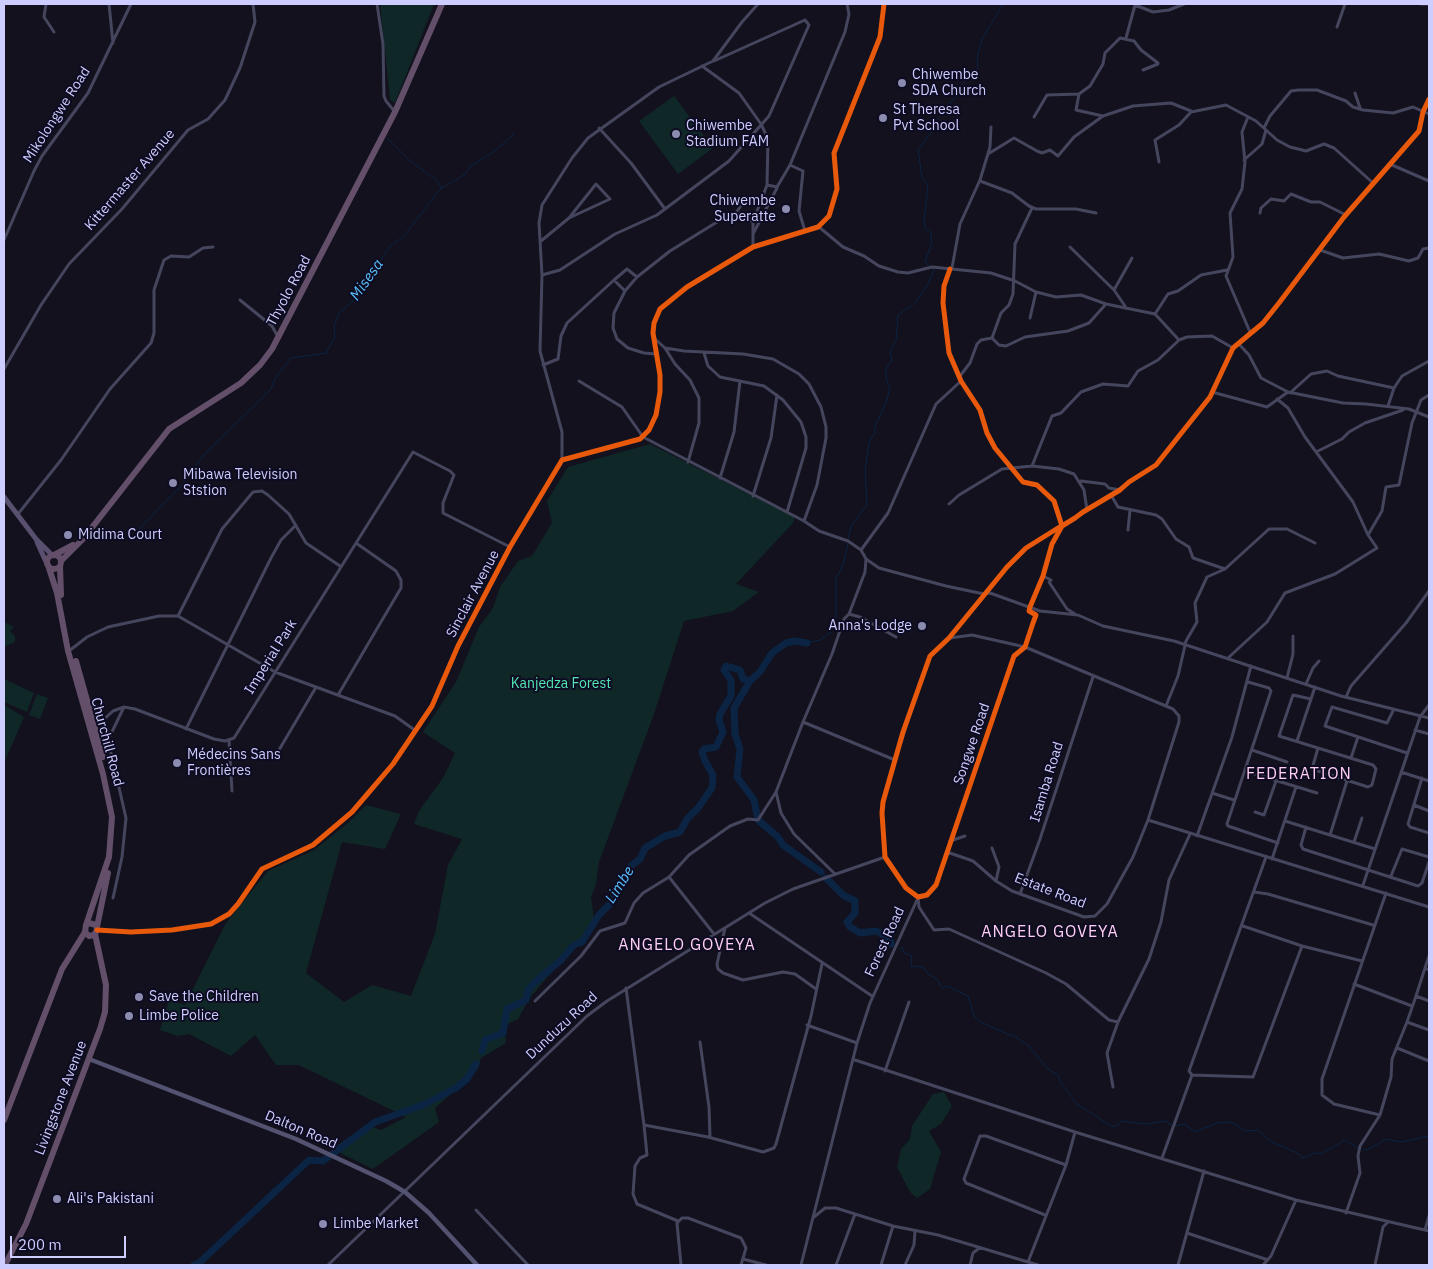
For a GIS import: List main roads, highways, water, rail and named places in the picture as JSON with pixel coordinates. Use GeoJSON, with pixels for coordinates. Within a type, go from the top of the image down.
{"type":"FeatureCollection","features":[{"type":"Feature","properties":{"kind":"highway","name":"Thyolo Road"},"geometry":{"type":"LineString","coordinates":[[60,564],[86,536],[169,429],[241,383],[260,365],[279,338],[395,112],[442,4]]}},
{"type":"Feature","properties":{"kind":"highway","name":"Thyolo Road"},"geometry":{"type":"LineString","coordinates":[[53,555],[64,551],[86,536]]}},
{"type":"Feature","properties":{"kind":"highway"},"geometry":{"type":"LineString","coordinates":[[53,555],[60,564],[55,569],[48,565],[48,559],[53,555]]}},
{"type":"Feature","properties":{"kind":"highway","name":"Churchill Road"},"geometry":{"type":"LineString","coordinates":[[60,564],[60,592],[70,650]]}},
{"type":"Feature","properties":{"kind":"highway","name":"Churchill Road"},"geometry":{"type":"LineString","coordinates":[[48,565],[57,592],[70,650],[116,817],[112,852],[96,930]]}},
{"type":"Feature","properties":{"kind":"highway","name":"Churchill Road"},"geometry":{"type":"LineString","coordinates":[[4,1120],[62,969],[85,929],[102,881],[112,831],[110,803],[90,719]]}},
{"type":"Feature","properties":{"kind":"highway"},"geometry":{"type":"LineString","coordinates":[[92,923],[96,930],[89,936],[85,929],[92,923]]}},
{"type":"Feature","properties":{"kind":"highway","name":"Livingstone Avenue"},"geometry":{"type":"LineString","coordinates":[[5,1265],[26,1224],[100,1029],[106,1000],[105,980],[96,930]]}},
{"type":"Feature","properties":{"kind":"main road"},"geometry":{"type":"LineString","coordinates":[[4,497],[36,539],[48,565]]}},
{"type":"Feature","properties":{"kind":"main road"},"geometry":{"type":"LineString","coordinates":[[36,539],[53,555]]}},
{"type":"Feature","properties":{"kind":"main road","name":"Dalton Road"},"geometry":{"type":"LineString","coordinates":[[89,1059],[318,1148],[404,1192],[430,1213],[478,1265]]}},
{"type":"Feature","properties":{"kind":"waterway"},"geometry":{"type":"LineString","coordinates":[[848,539],[851,526],[867,505],[865,470],[869,442],[874,435],[876,424],[886,403],[890,387],[886,379],[886,369],[892,360],[890,351],[896,340],[898,315],[915,303],[928,284],[934,270],[925,262],[932,243],[931,233],[925,228],[924,220],[928,185],[922,178],[918,149],[956,96],[961,85],[978,68],[977,57],[982,39],[1003,4]]}},
{"type":"Feature","properties":{"kind":"waterway","name":"Misesa"},"geometry":{"type":"LineString","coordinates":[[135,537],[138,530],[183,484],[204,455],[271,389],[275,378],[291,358],[326,353],[335,337],[334,327],[339,313],[357,298],[361,283],[375,263],[381,260],[389,247],[404,236],[440,189],[464,175],[471,166],[495,151],[514,134]]}},
{"type":"Feature","properties":{"kind":"waterway"},"geometry":{"type":"LineString","coordinates":[[387,138],[409,160],[436,180],[442,188]]}},
{"type":"Feature","properties":{"kind":"waterway"},"geometry":{"type":"LineString","coordinates":[[807,643],[820,640],[830,633],[836,617],[836,579],[844,562],[848,543]]}},
{"type":"Feature","properties":{"kind":"waterway","name":"Limbe"},"geometry":{"type":"LineString","coordinates":[[482,1051],[485,1040],[503,1033],[507,1009],[526,1000],[528,990],[534,983],[561,960],[574,945],[582,942],[599,915],[613,901],[621,881],[631,866],[640,859],[645,848],[665,836],[680,832],[687,819],[698,808],[712,788],[713,775],[702,752],[704,749],[716,747],[723,732],[719,720],[720,714],[731,696],[731,680],[724,670],[726,666],[740,670],[743,679],[750,681],[760,672],[772,653],[786,643],[794,641],[807,643]]}},
{"type":"Feature","properties":{"kind":"waterway"},"geometry":{"type":"LineString","coordinates":[[750,681],[734,708],[735,734],[740,749],[737,777],[754,800],[758,820],[778,837],[783,845],[821,872]]}},
{"type":"Feature","properties":{"kind":"waterway"},"geometry":{"type":"LineString","coordinates":[[826,878],[843,895],[855,901],[855,913],[847,922],[850,927],[860,933],[876,931],[881,933],[885,939],[890,938],[891,944]]}},
{"type":"Feature","properties":{"kind":"waterway"},"geometry":{"type":"LineString","coordinates":[[899,950],[902,947],[904,953],[912,956],[911,966],[923,967],[928,974],[937,979],[942,988],[947,986],[968,996],[974,1016],[981,1022],[1009,1035],[1013,1035],[1028,1045],[1048,1069],[1058,1075],[1061,1083],[1077,1104],[1111,1126],[1117,1126],[1122,1121],[1145,1124],[1165,1121],[1173,1126],[1185,1124],[1195,1132],[1217,1123],[1232,1122],[1245,1131],[1258,1130],[1270,1141],[1299,1154],[1302,1158],[1315,1153],[1321,1154],[1345,1140],[1358,1148]]}},
{"type":"Feature","properties":{"kind":"waterway"},"geometry":{"type":"LineString","coordinates":[[194,1265],[199,1263],[309,1160],[323,1161],[375,1122],[423,1105],[456,1088],[467,1079],[476,1064]]}},
{"type":"Feature","properties":{"kind":"waterway"},"geometry":{"type":"LineString","coordinates":[[1363,1149],[1367,1150],[1387,1139],[1401,1142],[1429,1136]]}},
{"type":"Feature","properties":{"kind":"place","name":"Chiwembe SDA Church"},"geometry":{"type":"Point","coordinates":[902,83]}},
{"type":"Feature","properties":{"kind":"place","name":"St Theresa Pvt School"},"geometry":{"type":"Point","coordinates":[883,118]}},
{"type":"Feature","properties":{"kind":"place","name":"Chiwembe Stadium FAM"},"geometry":{"type":"Point","coordinates":[676,134]}},
{"type":"Feature","properties":{"kind":"place","name":"Chiwembe Superatte"},"geometry":{"type":"Point","coordinates":[786,209]}},
{"type":"Feature","properties":{"kind":"place","name":"Mibawa Television Ststion"},"geometry":{"type":"Point","coordinates":[173,483]}},
{"type":"Feature","properties":{"kind":"place","name":"Midima Court"},"geometry":{"type":"Point","coordinates":[68,535]}},
{"type":"Feature","properties":{"kind":"place","name":"Anna's Lodge"},"geometry":{"type":"Point","coordinates":[922,626]}},
{"type":"Feature","properties":{"kind":"place","name":"Médecins Sans Frontières"},"geometry":{"type":"Point","coordinates":[177,763]}},
{"type":"Feature","properties":{"kind":"place","name":"Save the Children"},"geometry":{"type":"Point","coordinates":[139,997]}},
{"type":"Feature","properties":{"kind":"place","name":"Limbe Police"},"geometry":{"type":"Point","coordinates":[129,1016]}},
{"type":"Feature","properties":{"kind":"place","name":"Ali's Pakistani"},"geometry":{"type":"Point","coordinates":[57,1199]}},
{"type":"Feature","properties":{"kind":"place","name":"Limbe Market"},"geometry":{"type":"Point","coordinates":[323,1224]}},
{"type":"Feature","properties":{"kind":"district","name":"FEDERATION"},"geometry":{"type":"Point","coordinates":[1299,774]}},
{"type":"Feature","properties":{"kind":"district","name":"ANGELO GOVEYA"},"geometry":{"type":"Point","coordinates":[1050,932]}},
{"type":"Feature","properties":{"kind":"district","name":"ANGELO GOVEYA"},"geometry":{"type":"Point","coordinates":[687,945]}},
{"type":"Feature","properties":{"kind":"park label","name":"Kanjedza Forest"},"geometry":{"type":"Point","coordinates":[561,684]}}]}
